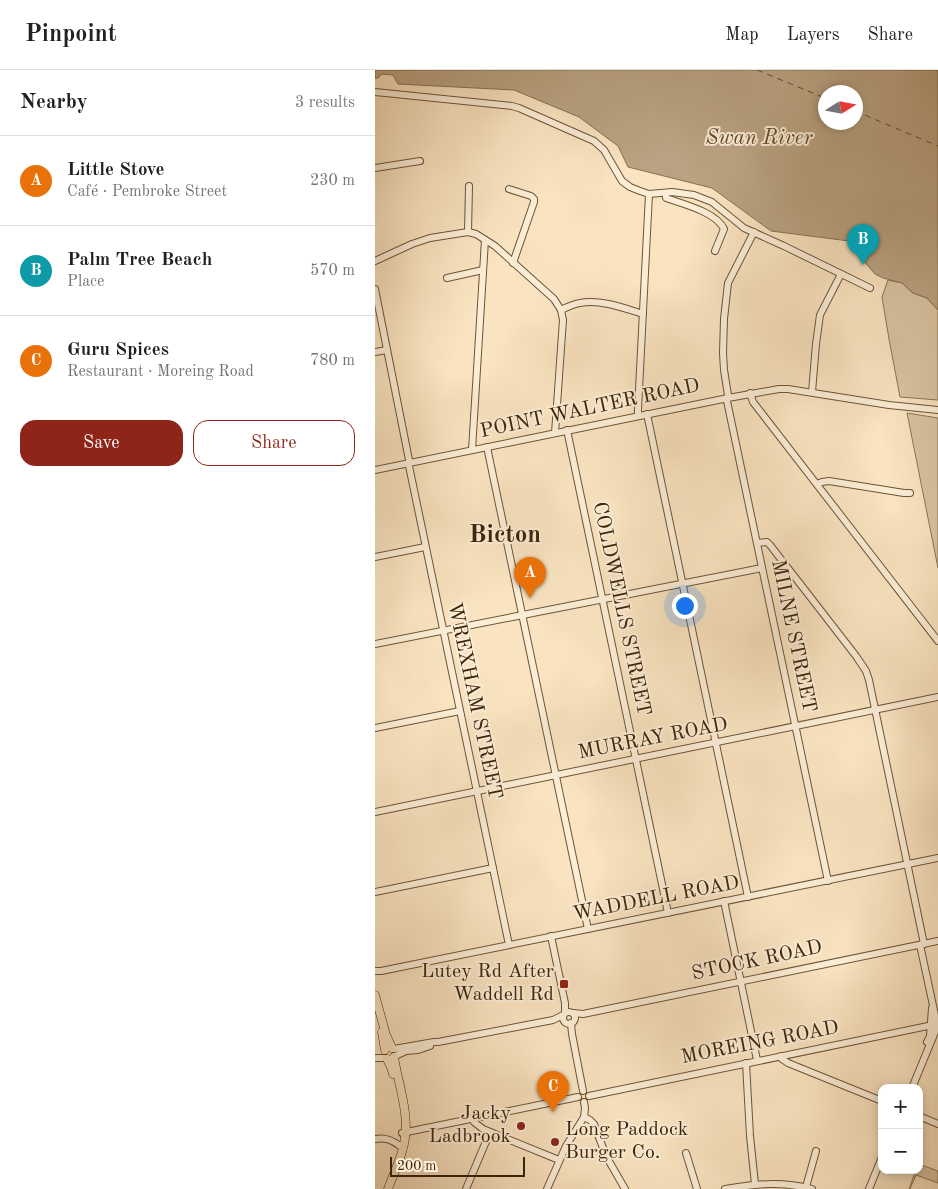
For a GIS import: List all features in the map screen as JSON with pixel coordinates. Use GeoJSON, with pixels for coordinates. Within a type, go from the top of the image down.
{"type":"FeatureCollection","features":[{"type":"Feature","properties":{"kind":"main road"},"geometry":{"type":"LineString","coordinates":[[375,995],[405,1118],[403,1150],[386,1189]]}},
{"type":"Feature","properties":{"kind":"main road"},"geometry":{"type":"LineString","coordinates":[[375,1006],[389,1053]]}},
{"type":"Feature","properties":{"kind":"main road"},"geometry":{"type":"LineString","coordinates":[[386,1189],[404,1133]]}},
{"type":"Feature","properties":{"kind":"street"},"geometry":{"type":"LineString","coordinates":[[375,92],[519,108],[594,141],[604,150],[622,181],[630,187],[649,194],[672,192],[694,195],[712,202],[744,228],[870,288]]}},
{"type":"Feature","properties":{"kind":"street"},"geometry":{"type":"LineString","coordinates":[[375,168],[420,161]]}},
{"type":"Feature","properties":{"kind":"street"},"geometry":{"type":"LineString","coordinates":[[468,232],[469,186]]}},
{"type":"Feature","properties":{"kind":"street"},"geometry":{"type":"LineString","coordinates":[[509,189],[531,196],[534,199],[513,263]]}},
{"type":"Feature","properties":{"kind":"street"},"geometry":{"type":"LineString","coordinates":[[666,193],[666,198],[701,210],[721,222],[724,229],[715,251]]}},
{"type":"Feature","properties":{"kind":"street"},"geometry":{"type":"LineString","coordinates":[[638,416],[649,194]]}},
{"type":"Feature","properties":{"kind":"street"},"geometry":{"type":"LineString","coordinates":[[375,261],[430,238],[468,232],[495,246],[554,299],[561,310],[563,320],[555,433]]}},
{"type":"Feature","properties":{"kind":"street","name":"MILNE STREET"},"geometry":{"type":"LineString","coordinates":[[754,232],[728,283],[723,353],[727,401],[828,881]]}},
{"type":"Feature","properties":{"kind":"street"},"geometry":{"type":"LineString","coordinates":[[473,450],[485,240]]}},
{"type":"Feature","properties":{"kind":"street"},"geometry":{"type":"LineString","coordinates":[[447,278],[483,270]]}},
{"type":"Feature","properties":{"kind":"street"},"geometry":{"type":"LineString","coordinates":[[812,392],[820,315],[841,274]]}},
{"type":"Feature","properties":{"kind":"street","name":"WREXHAM STREET"},"geometry":{"type":"LineString","coordinates":[[375,289],[425,546],[509,945]]}},
{"type":"Feature","properties":{"kind":"street"},"geometry":{"type":"LineString","coordinates":[[561,310],[579,303],[588,302],[612,305],[643,314]]}},
{"type":"Feature","properties":{"kind":"street"},"geometry":{"type":"LineString","coordinates":[[375,352],[387,350]]}},
{"type":"Feature","properties":{"kind":"street","name":"POINT WALTER ROAD"},"geometry":{"type":"LineString","coordinates":[[375,470],[750,393],[779,389],[938,410]]}},
{"type":"Feature","properties":{"kind":"street"},"geometry":{"type":"LineString","coordinates":[[750,393],[753,402],[938,641]]}},
{"type":"Feature","properties":{"kind":"street"},"geometry":{"type":"LineString","coordinates":[[647,414],[748,896]]}},
{"type":"Feature","properties":{"kind":"street","name":"COLDWELLS STREET"},"geometry":{"type":"LineString","coordinates":[[567,430],[668,913]]}},
{"type":"Feature","properties":{"kind":"street"},"geometry":{"type":"LineString","coordinates":[[487,447],[588,929]]}},
{"type":"Feature","properties":{"kind":"street"},"geometry":{"type":"LineString","coordinates":[[817,484],[829,481],[910,493]]}},
{"type":"Feature","properties":{"kind":"street"},"geometry":{"type":"LineString","coordinates":[[757,543],[767,542],[770,545],[862,664],[869,680],[907,864],[935,1024],[912,1084]]}},
{"type":"Feature","properties":{"kind":"street"},"geometry":{"type":"LineString","coordinates":[[375,557],[425,546]]}},
{"type":"Feature","properties":{"kind":"street"},"geometry":{"type":"LineString","coordinates":[[375,644],[762,568]]}},
{"type":"Feature","properties":{"kind":"street","name":"MURRAY ROAD"},"geometry":{"type":"LineString","coordinates":[[375,812],[938,698]]}},
{"type":"Feature","properties":{"kind":"street"},"geometry":{"type":"LineString","coordinates":[[375,728],[460,711]]}},
{"type":"Feature","properties":{"kind":"street","name":"WADDELL ROAD"},"geometry":{"type":"LineString","coordinates":[[377,972],[938,858]]}},
{"type":"Feature","properties":{"kind":"street"},"geometry":{"type":"LineString","coordinates":[[375,892],[493,868]]}},
{"type":"Feature","properties":{"kind":"street"},"geometry":{"type":"LineString","coordinates":[[724,901],[757,1060]]}},
{"type":"Feature","properties":{"kind":"street"},"geometry":{"type":"LineString","coordinates":[[404,1133],[588,1099],[551,936]]}},
{"type":"Feature","properties":{"kind":"street","name":"STOCK ROAD"},"geometry":{"type":"LineString","coordinates":[[375,1058],[425,1043],[553,1020],[938,941]]}},
{"type":"Feature","properties":{"kind":"street","name":"MOREING ROAD"},"geometry":{"type":"LineString","coordinates":[[586,1093],[746,1063],[935,1024]]}},
{"type":"Feature","properties":{"kind":"street","name":"STOCK ROAD"},"geometry":{"type":"LineString","coordinates":[[375,1054],[389,1053]]}},
{"type":"Feature","properties":{"kind":"street"},"geometry":{"type":"LineString","coordinates":[[781,1056],[788,1063],[878,1099]]}},
{"type":"Feature","properties":{"kind":"street"},"geometry":{"type":"LineString","coordinates":[[746,1063],[755,1184]]}},
{"type":"Feature","properties":{"kind":"street"},"geometry":{"type":"LineString","coordinates":[[547,1189],[559,1160],[584,1117],[585,1108],[579,1093],[586,1093]]}},
{"type":"Feature","properties":{"kind":"street"},"geometry":{"type":"LineString","coordinates":[[584,1117],[594,1124],[606,1156],[625,1189]]}},
{"type":"Feature","properties":{"kind":"street"},"geometry":{"type":"LineString","coordinates":[[923,1118],[938,1124]]}},
{"type":"Feature","properties":{"kind":"street"},"geometry":{"type":"LineString","coordinates":[[473,1119],[483,1129],[559,1160]]}},
{"type":"Feature","properties":{"kind":"street"},"geometry":{"type":"LineString","coordinates":[[467,1189],[490,1132]]}},
{"type":"Feature","properties":{"kind":"street"},"geometry":{"type":"LineString","coordinates":[[375,1139],[390,1139],[400,1146]]}},
{"type":"Feature","properties":{"kind":"street"},"geometry":{"type":"LineString","coordinates":[[725,1189],[755,1184],[791,1184],[809,1188],[816,1151]]}},
{"type":"Feature","properties":{"kind":"street"},"geometry":{"type":"LineString","coordinates":[[686,1153],[697,1189]]}},
{"type":"Feature","properties":{"kind":"street"},"geometry":{"type":"LineString","coordinates":[[869,1189],[878,1167]]}},
{"type":"Feature","properties":{"kind":"shaded area"},"geometry":{"type":"Polygon","coordinates":[[[888,280],[902,283],[913,293],[927,298],[938,310],[938,400],[900,397],[882,297],[888,280]]]}},
{"type":"Feature","properties":{"kind":"shaded area"},"geometry":{"type":"Polygon","coordinates":[[[907,413],[938,418],[938,568],[907,413]]]}},
{"type":"Feature","properties":{"kind":"shaded area"},"geometry":{"type":"Polygon","coordinates":[[[923,1165],[938,1171],[938,1183],[916,1175],[909,1189],[915,1174],[923,1174],[923,1165]]]}},
{"type":"Feature","properties":{"kind":"water","name":"Swan River"},"geometry":{"type":"Polygon","coordinates":[[[375,70],[938,70],[938,310],[927,298],[913,293],[902,283],[875,274],[853,249],[849,241],[771,231],[712,188],[628,167],[618,146],[579,117],[514,90],[398,84],[393,75],[382,74],[375,78],[375,70]]]}},
{"type":"Feature","properties":{"kind":"ferry route"},"geometry":{"type":"LineString","coordinates":[[757,70],[818,95]]}},
{"type":"Feature","properties":{"kind":"ferry route"},"geometry":{"type":"LineString","coordinates":[[863,114],[938,146]]}},
{"type":"Feature","properties":{"kind":"place","name":"Palm Tree Beach"},"geometry":{"type":"Point","coordinates":[863,265]}},
{"type":"Feature","properties":{"kind":"place","name":"Little Stove"},"geometry":{"type":"Point","coordinates":[530,598]}},
{"type":"Feature","properties":{"kind":"place","name":"Lutey Rd After Waddell Rd"},"geometry":{"type":"Point","coordinates":[564,984]}},
{"type":"Feature","properties":{"kind":"place","name":"Guru Spices"},"geometry":{"type":"Point","coordinates":[553,1112]}},
{"type":"Feature","properties":{"kind":"place","name":"Jacky Ladbrook"},"geometry":{"type":"Point","coordinates":[521,1126]}},
{"type":"Feature","properties":{"kind":"place","name":"Long Paddock Burger Co."},"geometry":{"type":"Point","coordinates":[555,1142]}},
{"type":"Feature","properties":{"kind":"district","name":"Bicton"},"geometry":{"type":"Point","coordinates":[505,535]}}]}
